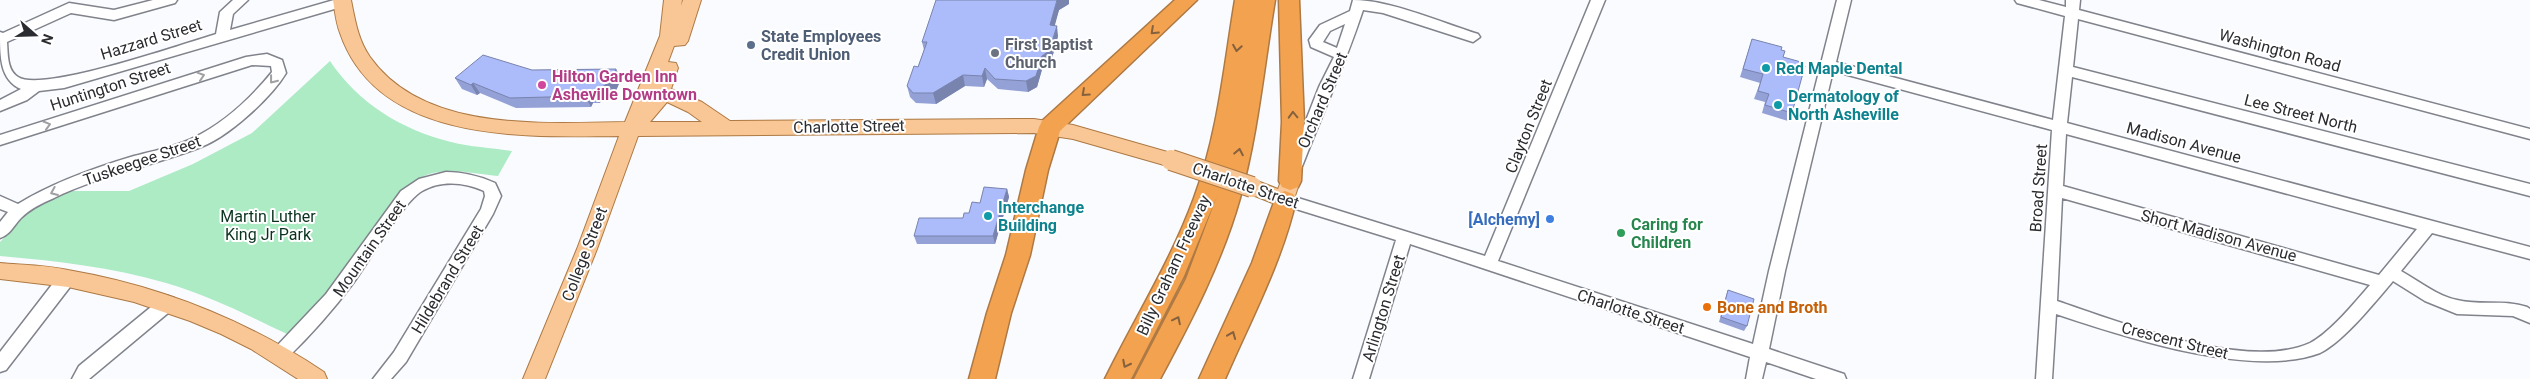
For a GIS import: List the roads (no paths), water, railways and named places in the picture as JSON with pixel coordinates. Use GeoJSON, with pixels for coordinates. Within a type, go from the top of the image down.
{"type":"FeatureCollection","features":[{"type":"Feature","properties":{"kind":"highway"},"geometry":{"type":"LineString","coordinates":[[982,379],[989,346],[1018,255],[1037,170],[1050,127],[1187,0]]}},
{"type":"Feature","properties":{"kind":"highway","name":"Billy Graham Freeway"},"geometry":{"type":"LineString","coordinates":[[1118,379],[1186,246],[1206,198],[1220,148],[1245,0]]}},
{"type":"Feature","properties":{"kind":"highway","name":"Billy Graham Freeway"},"geometry":{"type":"LineString","coordinates":[[1147,379],[1209,252],[1228,197],[1240,148],[1264,0]]}},
{"type":"Feature","properties":{"kind":"highway"},"geometry":{"type":"LineString","coordinates":[[1212,379],[1264,264],[1280,222],[1287,190],[1293,122],[1289,0]]}},
{"type":"Feature","properties":{"kind":"main road","name":"College Street"},"geometry":{"type":"LineString","coordinates":[[534,379],[587,249],[631,129],[669,36],[673,0]]}},
{"type":"Feature","properties":{"kind":"main road","name":"College Street"},"geometry":{"type":"LineString","coordinates":[[631,129],[656,103],[692,0]]}},
{"type":"Feature","properties":{"kind":"main road","name":"Charlotte Street"},"geometry":{"type":"LineString","coordinates":[[342,1],[346,27],[355,49],[376,76],[413,104],[457,121],[503,129],[938,125],[1050,127],[1171,160],[1252,187],[1287,190]]}},
{"type":"Feature","properties":{"kind":"main road"},"geometry":{"type":"LineString","coordinates":[[661,92],[695,107],[726,128]]}},
{"type":"Feature","properties":{"kind":"main road"},"geometry":{"type":"LineString","coordinates":[[0,271],[67,278],[168,303],[240,332],[280,354],[316,379]]}},
{"type":"Feature","properties":{"kind":"street"},"geometry":{"type":"LineString","coordinates":[[0,39],[74,4],[78,8],[114,15],[170,0]]}},
{"type":"Feature","properties":{"kind":"street"},"geometry":{"type":"LineString","coordinates":[[222,36],[227,12],[241,0]]}},
{"type":"Feature","properties":{"kind":"street","name":"Clayton Street"},"geometry":{"type":"LineString","coordinates":[[1489,265],[1598,0]]}},
{"type":"Feature","properties":{"kind":"street"},"geometry":{"type":"LineString","coordinates":[[1754,379],[1777,271],[1844,0]]}},
{"type":"Feature","properties":{"kind":"street","name":"Washington Road"},"geometry":{"type":"LineString","coordinates":[[2022,0],[2072,6],[2530,134]]}},
{"type":"Feature","properties":{"kind":"street","name":"Hazzard Street"},"geometry":{"type":"LineString","coordinates":[[0,39],[1,63],[12,80],[23,85],[35,86],[64,83],[342,1]]}},
{"type":"Feature","properties":{"kind":"street"},"geometry":{"type":"LineString","coordinates":[[1342,54],[1320,47],[1316,44],[1316,40],[1325,28],[1357,6],[1384,9],[1473,37]]}},
{"type":"Feature","properties":{"kind":"street","name":"Orchard Street"},"geometry":{"type":"LineString","coordinates":[[1287,190],[1326,87],[1342,54],[1357,6]]}},
{"type":"Feature","properties":{"kind":"street","name":"Broad Street"},"geometry":{"type":"LineString","coordinates":[[2044,379],[2054,190],[2064,70],[2072,6]]}},
{"type":"Feature","properties":{"kind":"street","name":"Tuskeegee Street"},"geometry":{"type":"LineString","coordinates":[[0,232],[19,211],[35,200],[84,179],[198,143],[226,123],[269,86],[279,73],[277,64],[267,59],[250,60],[232,66]]}},
{"type":"Feature","properties":{"kind":"street","name":"Madison Avenue"},"geometry":{"type":"LineString","coordinates":[[1829,65],[2530,253]]}},
{"type":"Feature","properties":{"kind":"street","name":"Huntington Street"},"geometry":{"type":"LineString","coordinates":[[0,140],[232,66]]}},
{"type":"Feature","properties":{"kind":"street","name":"Lee Street North"},"geometry":{"type":"LineString","coordinates":[[2064,70],[2530,190]]}},
{"type":"Feature","properties":{"kind":"street"},"geometry":{"type":"LineString","coordinates":[[0,106],[22,96],[35,86]]}},
{"type":"Feature","properties":{"kind":"street","name":"Mountain Street"},"geometry":{"type":"LineString","coordinates":[[280,354],[300,336],[330,303],[406,195],[429,180],[453,178],[476,181]]}},
{"type":"Feature","properties":{"kind":"street","name":"Hildebrand Street"},"geometry":{"type":"LineString","coordinates":[[381,379],[400,358],[488,210],[493,196],[490,187],[476,181]]}},
{"type":"Feature","properties":{"kind":"street","name":"Charlotte Street"},"geometry":{"type":"LineString","coordinates":[[1287,190],[1405,237],[1838,379]]}},
{"type":"Feature","properties":{"kind":"street","name":"Short Madison Avenue"},"geometry":{"type":"LineString","coordinates":[[2054,190],[2387,277],[2456,307],[2479,310],[2515,310],[2530,316]]}},
{"type":"Feature","properties":{"kind":"street"},"geometry":{"type":"LineString","coordinates":[[0,202],[19,211]]}},
{"type":"Feature","properties":{"kind":"street","name":"Crescent Street"},"geometry":{"type":"LineString","coordinates":[[2049,305],[2196,348],[2228,355],[2274,357],[2294,355],[2314,348],[2333,334],[2387,277],[2429,225]]}},
{"type":"Feature","properties":{"kind":"street","name":"Arlington Street"},"geometry":{"type":"LineString","coordinates":[[1361,379],[1405,237]]}},
{"type":"Feature","properties":{"kind":"street"},"geometry":{"type":"LineString","coordinates":[[0,365],[67,278]]}},
{"type":"Feature","properties":{"kind":"street"},"geometry":{"type":"LineString","coordinates":[[80,379],[86,371],[168,303]]}},
{"type":"Feature","properties":{"kind":"place","name":"State Employees Credit Union"},"geometry":{"type":"Point","coordinates":[751,45]}},
{"type":"Feature","properties":{"kind":"place","name":"First Baptist Church"},"geometry":{"type":"Point","coordinates":[995,53]}},
{"type":"Feature","properties":{"kind":"place","name":"Red Maple Dental"},"geometry":{"type":"Point","coordinates":[1766,68]}},
{"type":"Feature","properties":{"kind":"place","name":"Hilton Garden Inn Asheville Downtown"},"geometry":{"type":"Point","coordinates":[542,85]}},
{"type":"Feature","properties":{"kind":"place","name":"Dermatology of North Asheville"},"geometry":{"type":"Point","coordinates":[1778,105]}},
{"type":"Feature","properties":{"kind":"place","name":"Interchange Building"},"geometry":{"type":"Point","coordinates":[988,216]}},
{"type":"Feature","properties":{"kind":"place","name":"[Alchemy]"},"geometry":{"type":"Point","coordinates":[1550,219]}},
{"type":"Feature","properties":{"kind":"place","name":"Caring for Children"},"geometry":{"type":"Point","coordinates":[1621,233]}},
{"type":"Feature","properties":{"kind":"place","name":"Bone and Broth"},"geometry":{"type":"Point","coordinates":[1707,307]}},
{"type":"Feature","properties":{"kind":"park label","name":"Martin Luther King Jr Park"},"geometry":{"type":"Point","coordinates":[268,225]}}]}
